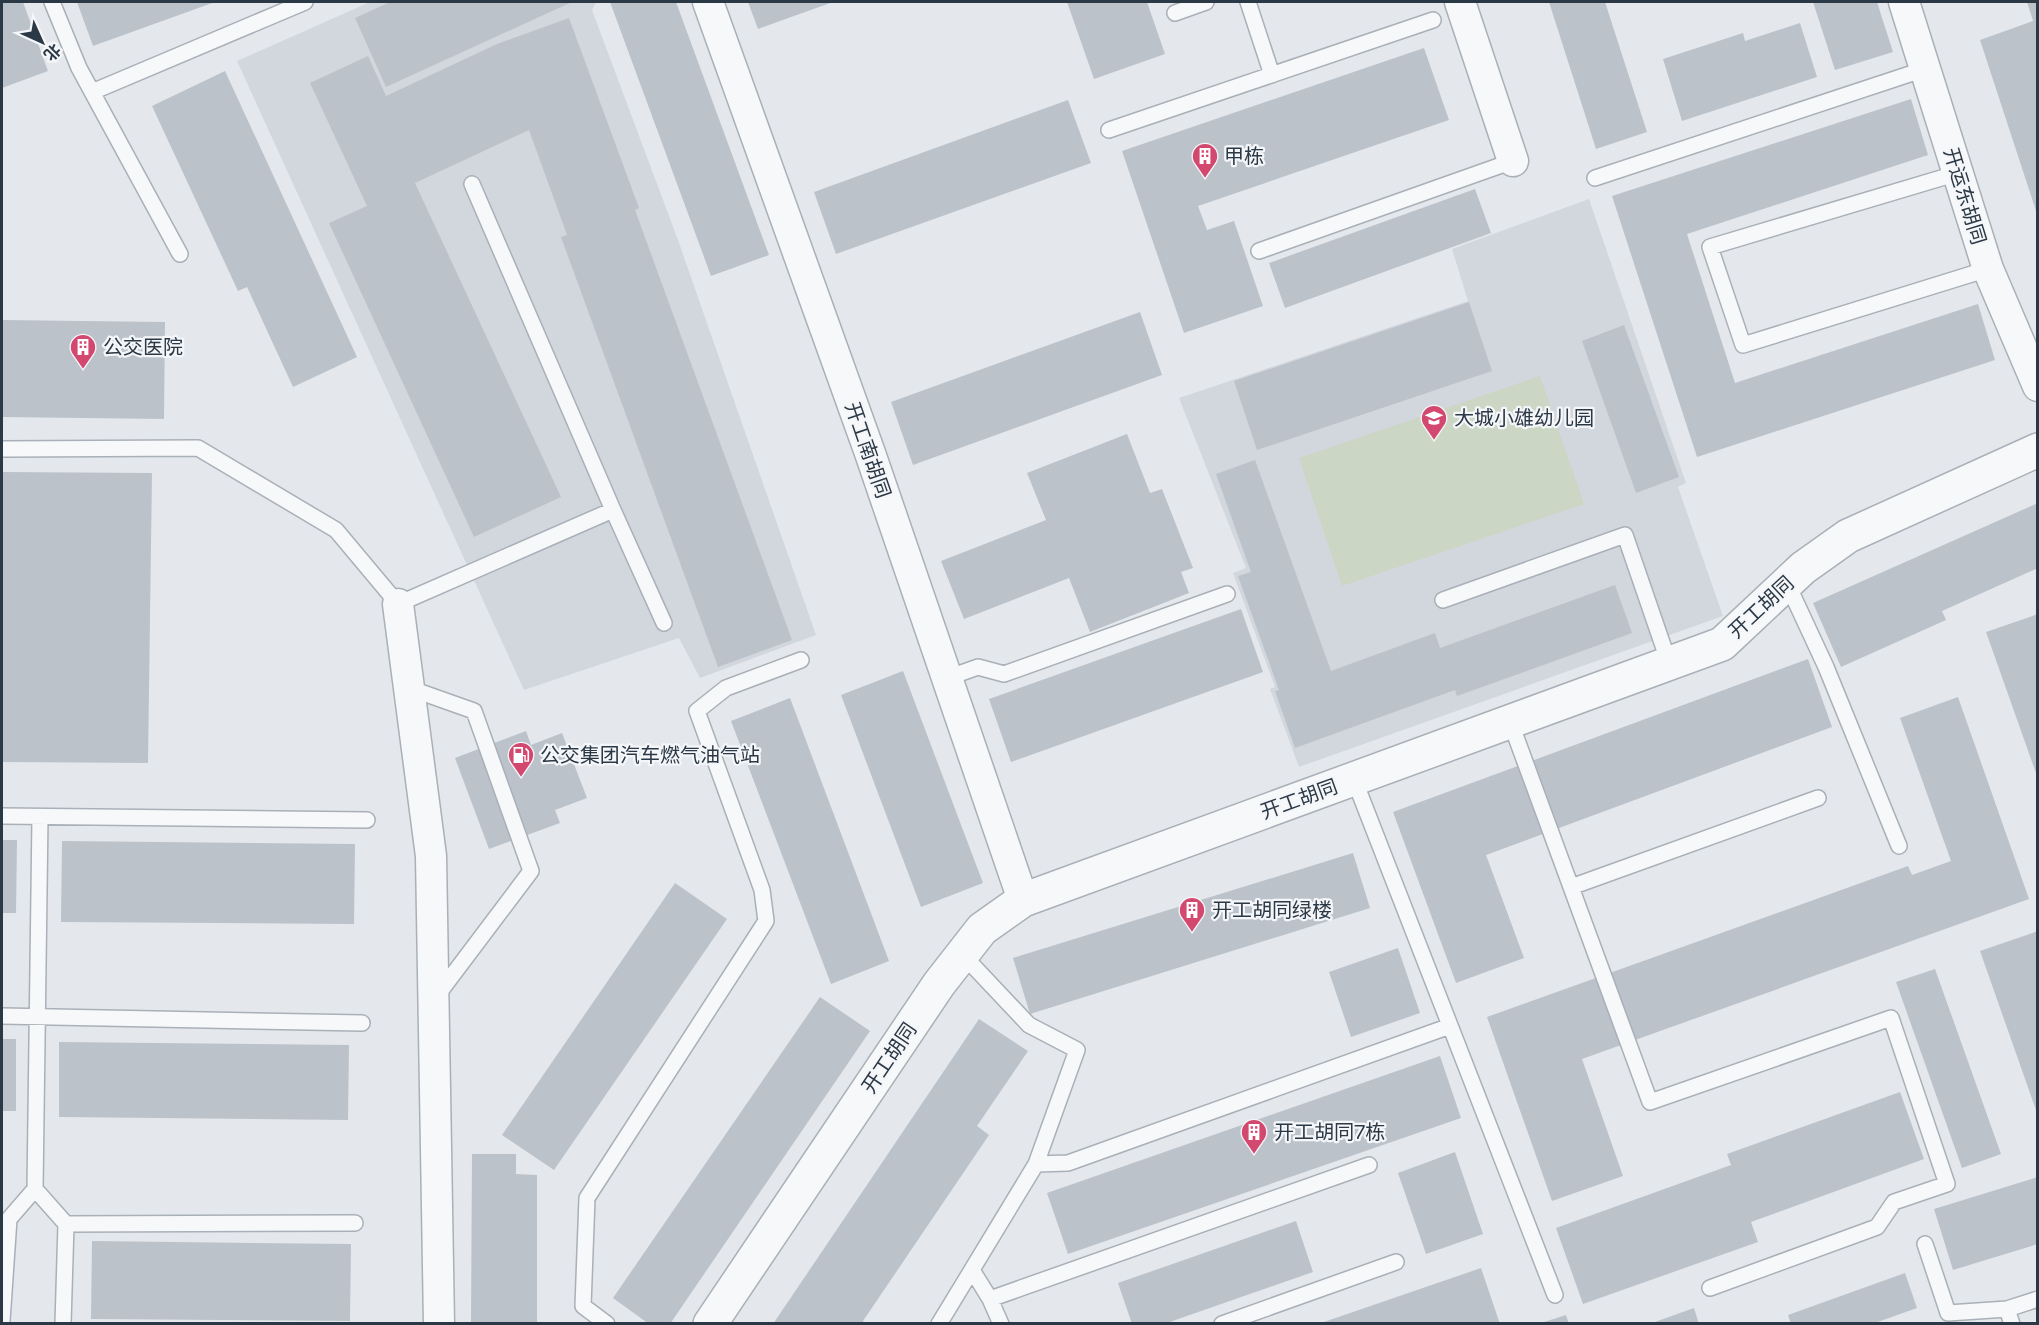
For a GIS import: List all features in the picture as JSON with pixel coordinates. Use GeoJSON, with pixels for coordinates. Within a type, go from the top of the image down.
{"type":"FeatureCollection","features":[{"type":"Feature","properties":{"kind":"street","name":"开工南胡同"},"geometry":{"type":"LineString","coordinates":[[708,2],[870,453],[1023,900]]}},
{"type":"Feature","properties":{"kind":"street"},"geometry":{"type":"LineString","coordinates":[[1460,2],[1513,161]]}},
{"type":"Feature","properties":{"kind":"street","name":"开运东胡同"},"geometry":{"type":"LineString","coordinates":[[1904,2],[1988,268],[2037,386]]}},
{"type":"Feature","properties":{"kind":"street","name":"开工胡同"},"geometry":{"type":"LineString","coordinates":[[710,1323],[939,984],[982,929],[1023,900],[1722,644],[1803,568],[1848,536],[2037,450]]}},
{"type":"Feature","properties":{"kind":"street"},"geometry":{"type":"LineString","coordinates":[[398,604],[431,856],[439,1323]]}},
{"type":"Feature","properties":{"kind":"lane"},"geometry":{"type":"LineString","coordinates":[[52,2],[79,68],[180,254]]}},
{"type":"Feature","properties":{"kind":"lane"},"geometry":{"type":"LineString","coordinates":[[92,92],[304,2]]}},
{"type":"Feature","properties":{"kind":"lane"},"geometry":{"type":"LineString","coordinates":[[1174,13],[1206,2]]}},
{"type":"Feature","properties":{"kind":"lane"},"geometry":{"type":"LineString","coordinates":[[1248,2],[1272,75]]}},
{"type":"Feature","properties":{"kind":"lane"},"geometry":{"type":"LineString","coordinates":[[1109,130],[1432,20]]}},
{"type":"Feature","properties":{"kind":"lane"},"geometry":{"type":"LineString","coordinates":[[1595,178],[1925,69]]}},
{"type":"Feature","properties":{"kind":"lane"},"geometry":{"type":"LineString","coordinates":[[1259,251],[1513,161]]}},
{"type":"Feature","properties":{"kind":"lane"},"geometry":{"type":"LineString","coordinates":[[1958,173],[1710,247],[1743,345],[1988,268]]}},
{"type":"Feature","properties":{"kind":"lane"},"geometry":{"type":"LineString","coordinates":[[472,184],[664,623]]}},
{"type":"Feature","properties":{"kind":"lane"},"geometry":{"type":"LineString","coordinates":[[2,449],[198,448],[336,530],[398,604],[613,510]]}},
{"type":"Feature","properties":{"kind":"lane"},"geometry":{"type":"LineString","coordinates":[[1443,600],[1625,535],[1669,663]]}},
{"type":"Feature","properties":{"kind":"lane"},"geometry":{"type":"LineString","coordinates":[[1787,583],[1826,667],[1899,846]]}},
{"type":"Feature","properties":{"kind":"lane"},"geometry":{"type":"LineString","coordinates":[[947,678],[978,667],[1004,674],[1227,594]]}},
{"type":"Feature","properties":{"kind":"lane"},"geometry":{"type":"LineString","coordinates":[[608,1323],[583,1306],[587,1198],[766,921],[762,890],[697,711],[726,688],[801,660]]}},
{"type":"Feature","properties":{"kind":"lane"},"geometry":{"type":"LineString","coordinates":[[409,688],[474,711],[531,871],[434,999]]}},
{"type":"Feature","properties":{"kind":"lane"},"geometry":{"type":"LineString","coordinates":[[1510,721],[1650,1102],[1891,1018],[1947,1184],[1894,1202],[1877,1227],[1710,1288]]}},
{"type":"Feature","properties":{"kind":"lane"},"geometry":{"type":"LineString","coordinates":[[1354,779],[1555,1295]]}},
{"type":"Feature","properties":{"kind":"lane"},"geometry":{"type":"LineString","coordinates":[[1571,886],[1818,798]]}},
{"type":"Feature","properties":{"kind":"lane"},"geometry":{"type":"LineString","coordinates":[[2,816],[367,820]]}},
{"type":"Feature","properties":{"kind":"lane"},"geometry":{"type":"LineString","coordinates":[[40,817],[35,1189],[66,1224],[63,1323]]}},
{"type":"Feature","properties":{"kind":"lane"},"geometry":{"type":"LineString","coordinates":[[939,1323],[1036,1164],[1077,1050],[1029,1025],[962,954]]}},
{"type":"Feature","properties":{"kind":"lane"},"geometry":{"type":"LineString","coordinates":[[2,1016],[362,1023]]}},
{"type":"Feature","properties":{"kind":"lane"},"geometry":{"type":"LineString","coordinates":[[1036,1164],[1068,1163],[1450,1026]]}},
{"type":"Feature","properties":{"kind":"lane"},"geometry":{"type":"LineString","coordinates":[[990,1299],[1369,1165]]}},
{"type":"Feature","properties":{"kind":"lane"},"geometry":{"type":"LineString","coordinates":[[2,1321],[5,1219],[35,1189]]}},
{"type":"Feature","properties":{"kind":"lane"},"geometry":{"type":"LineString","coordinates":[[66,1224],[355,1223]]}},
{"type":"Feature","properties":{"kind":"lane"},"geometry":{"type":"LineString","coordinates":[[1925,1244],[1948,1313],[2010,1316],[2037,1299]]}},
{"type":"Feature","properties":{"kind":"lane"},"geometry":{"type":"LineString","coordinates":[[1222,1323],[1396,1262]]}},
{"type":"Feature","properties":{"kind":"lane"},"geometry":{"type":"LineString","coordinates":[[972,1270],[990,1299],[1001,1323]]}},
{"type":"Feature","properties":{"kind":"shaded area"},"geometry":{"type":"Polygon","coordinates":[[[370,2],[596,2],[592,10],[678,240],[816,635],[700,678],[679,638],[524,690],[237,61],[370,2]]]}},
{"type":"Feature","properties":{"kind":"shaded area","name":"大城小雄幼儿园"},"geometry":{"type":"Polygon","coordinates":[[[1589,199],[1686,483],[1678,487],[1723,616],[1299,767],[1270,689],[1275,687],[1233,573],[1246,568],[1179,398],[1468,301],[1452,249],[1589,199]]]}},
{"type":"Feature","properties":{"kind":"green space"},"geometry":{"type":"Polygon","coordinates":[[[1540,376],[1584,504],[1342,586],[1299,458],[1540,376]]]}},
{"type":"Feature","properties":{"kind":"building"},"geometry":{"type":"Polygon","coordinates":[[[2,2],[23,2],[48,71],[2,88],[2,2]]]}},
{"type":"Feature","properties":{"kind":"building"},"geometry":{"type":"Polygon","coordinates":[[[77,2],[215,2],[93,46],[77,2]]]}},
{"type":"Feature","properties":{"kind":"building"},"geometry":{"type":"Polygon","coordinates":[[[390,2],[572,2],[386,87],[355,18],[390,2]]]}},
{"type":"Feature","properties":{"kind":"building"},"geometry":{"type":"Polygon","coordinates":[[[610,2],[676,2],[769,255],[711,276],[610,2]]]}},
{"type":"Feature","properties":{"kind":"building"},"geometry":{"type":"Polygon","coordinates":[[[748,2],[833,2],[758,29],[748,2]]]}},
{"type":"Feature","properties":{"kind":"building"},"geometry":{"type":"Polygon","coordinates":[[[1067,2],[1147,2],[1165,54],[1094,79],[1067,2]]]}},
{"type":"Feature","properties":{"kind":"building"},"geometry":{"type":"Polygon","coordinates":[[[1549,2],[1605,2],[1647,132],[1596,149],[1549,2]]]}},
{"type":"Feature","properties":{"kind":"building"},"geometry":{"type":"Polygon","coordinates":[[[1813,2],[1877,2],[1893,52],[1835,70],[1813,2]]]}},
{"type":"Feature","properties":{"kind":"building"},"geometry":{"type":"Polygon","coordinates":[[[2027,2],[2038,2],[2037,214],[1980,40],[2033,21],[2027,2]]]}},
{"type":"Feature","properties":{"kind":"building"},"geometry":{"type":"Polygon","coordinates":[[[569,18],[639,208],[635,210],[792,640],[718,667],[561,237],[567,235],[529,130],[415,183],[561,497],[474,537],[329,223],[367,206],[310,83],[368,56],[386,96],[497,44],[569,18]]]}},
{"type":"Feature","properties":{"kind":"building"},"geometry":{"type":"Polygon","coordinates":[[[1800,23],[1817,77],[1682,121],[1663,59],[1743,33],[1745,41],[1800,23]]]}},
{"type":"Feature","properties":{"kind":"building","name":"甲栋"},"geometry":{"type":"Polygon","coordinates":[[[1424,48],[1449,120],[1198,206],[1207,230],[1234,221],[1263,306],[1184,333],[1122,151],[1424,48]]]}},
{"type":"Feature","properties":{"kind":"building"},"geometry":{"type":"Polygon","coordinates":[[[225,71],[357,357],[293,387],[247,287],[238,291],[152,106],[225,71]]]}},
{"type":"Feature","properties":{"kind":"building"},"geometry":{"type":"Polygon","coordinates":[[[1911,99],[1928,155],[1687,234],[1735,383],[1978,304],[1995,360],[1697,457],[1612,196],[1911,99]]]}},
{"type":"Feature","properties":{"kind":"building"},"geometry":{"type":"Polygon","coordinates":[[[1068,100],[1091,163],[836,254],[814,192],[1068,100]]]}},
{"type":"Feature","properties":{"kind":"building"},"geometry":{"type":"Polygon","coordinates":[[[1475,189],[1491,233],[1285,308],[1269,263],[1475,189]]]}},
{"type":"Feature","properties":{"kind":"building"},"geometry":{"type":"Polygon","coordinates":[[[1469,302],[1492,371],[1257,450],[1234,381],[1469,302]]]}},
{"type":"Feature","properties":{"kind":"building"},"geometry":{"type":"Polygon","coordinates":[[[1140,312],[1162,375],[913,465],[891,402],[1140,312]]]}},
{"type":"Feature","properties":{"kind":"building","name":"公交医院"},"geometry":{"type":"Polygon","coordinates":[[[2,320],[165,322],[164,419],[2,417],[2,320]]]}},
{"type":"Feature","properties":{"kind":"building"},"geometry":{"type":"Polygon","coordinates":[[[1624,325],[1679,477],[1636,493],[1582,341],[1624,325]]]}},
{"type":"Feature","properties":{"kind":"building"},"geometry":{"type":"Polygon","coordinates":[[[1127,434],[1150,493],[1162,489],[1193,568],[1181,572],[1189,593],[1090,632],[1069,578],[964,619],[941,561],[1046,520],[1027,473],[1127,434]]]}},
{"type":"Feature","properties":{"kind":"building"},"geometry":{"type":"Polygon","coordinates":[[[1255,460],[1331,671],[1435,633],[1440,648],[1615,585],[1632,633],[1457,696],[1455,690],[1295,748],[1275,691],[1279,690],[1238,576],[1251,572],[1216,474],[1255,460]]]}},
{"type":"Feature","properties":{"kind":"building"},"geometry":{"type":"Polygon","coordinates":[[[2,472],[152,473],[148,763],[2,762],[2,472]]]}},
{"type":"Feature","properties":{"kind":"building"},"geometry":{"type":"Polygon","coordinates":[[[2038,503],[2038,568],[1942,611],[1946,620],[1841,667],[1813,603],[2038,503]]]}},
{"type":"Feature","properties":{"kind":"building"},"geometry":{"type":"Polygon","coordinates":[[[1241,609],[1263,672],[1011,762],[989,699],[1241,609]]]}},
{"type":"Feature","properties":{"kind":"building"},"geometry":{"type":"Polygon","coordinates":[[[2038,614],[2038,775],[2037,776],[1986,632],[2038,614]]]}},
{"type":"Feature","properties":{"kind":"building"},"geometry":{"type":"Polygon","coordinates":[[[1808,659],[1832,727],[1486,855],[1524,958],[1456,983],[1393,812],[1808,659]]]}},
{"type":"Feature","properties":{"kind":"building"},"geometry":{"type":"Polygon","coordinates":[[[903,671],[983,883],[921,907],[841,695],[903,671]]]}},
{"type":"Feature","properties":{"kind":"building"},"geometry":{"type":"Polygon","coordinates":[[[1958,697],[2029,899],[1582,1059],[1623,1176],[1552,1201],[1487,1017],[1908,866],[1912,875],[1951,861],[1900,718],[1958,697]]]}},
{"type":"Feature","properties":{"kind":"building"},"geometry":{"type":"Polygon","coordinates":[[[790,698],[889,961],[831,984],[731,721],[790,698]]]}},
{"type":"Feature","properties":{"kind":"building","name":"公交集团汽车燃气油气站"},"geometry":{"type":"Polygon","coordinates":[[[526,731],[531,745],[562,733],[587,798],[555,810],[560,823],[489,849],[455,758],[526,731]]]}},
{"type":"Feature","properties":{"kind":"building"},"geometry":{"type":"Polygon","coordinates":[[[2,840],[17,840],[16,913],[2,913],[2,840]]]}},
{"type":"Feature","properties":{"kind":"building"},"geometry":{"type":"Polygon","coordinates":[[[62,841],[355,844],[354,924],[61,922],[62,841]]]}},
{"type":"Feature","properties":{"kind":"building","name":"开工胡同绿楼"},"geometry":{"type":"Polygon","coordinates":[[[1353,853],[1370,908],[1030,1014],[1013,958],[1353,853]]]}},
{"type":"Feature","properties":{"kind":"building"},"geometry":{"type":"Polygon","coordinates":[[[675,883],[727,919],[554,1170],[502,1135],[675,883]]]}},
{"type":"Feature","properties":{"kind":"building"},"geometry":{"type":"Polygon","coordinates":[[[2038,931],[2038,1113],[2037,1113],[1980,951],[2038,931]]]}},
{"type":"Feature","properties":{"kind":"building"},"geometry":{"type":"Polygon","coordinates":[[[1398,948],[1420,1013],[1351,1037],[1329,972],[1398,948]]]}},
{"type":"Feature","properties":{"kind":"building"},"geometry":{"type":"Polygon","coordinates":[[[1935,969],[2001,1154],[1962,1168],[1896,982],[1935,969]]]}},
{"type":"Feature","properties":{"kind":"building"},"geometry":{"type":"Polygon","coordinates":[[[820,997],[870,1031],[670,1324],[649,1324],[613,1298],[820,997]]]}},
{"type":"Feature","properties":{"kind":"building"},"geometry":{"type":"Polygon","coordinates":[[[979,1019],[1028,1051],[977,1126],[989,1135],[863,1321],[866,1324],[773,1324],[979,1019]]]}},
{"type":"Feature","properties":{"kind":"building"},"geometry":{"type":"Polygon","coordinates":[[[2,1039],[16,1039],[16,1111],[2,1111],[2,1039]]]}},
{"type":"Feature","properties":{"kind":"building"},"geometry":{"type":"Polygon","coordinates":[[[59,1042],[349,1045],[348,1120],[59,1117],[59,1042]]]}},
{"type":"Feature","properties":{"kind":"building","name":"开工胡同7栋"},"geometry":{"type":"Polygon","coordinates":[[[1440,1056],[1461,1118],[1068,1254],[1047,1193],[1440,1056]]]}},
{"type":"Feature","properties":{"kind":"building"},"geometry":{"type":"Polygon","coordinates":[[[1900,1092],[1924,1159],[1751,1222],[1758,1242],[1583,1304],[1556,1228],[1731,1165],[1727,1154],[1900,1092]]]}},
{"type":"Feature","properties":{"kind":"building"},"geometry":{"type":"Polygon","coordinates":[[[1455,1152],[1483,1234],[1426,1254],[1398,1173],[1455,1152]]]}},
{"type":"Feature","properties":{"kind":"building"},"geometry":{"type":"Polygon","coordinates":[[[472,1154],[516,1154],[516,1174],[537,1175],[537,1324],[471,1324],[472,1154]]]}},
{"type":"Feature","properties":{"kind":"building"},"geometry":{"type":"Polygon","coordinates":[[[2038,1177],[2038,1244],[1953,1270],[1934,1209],[2038,1177]]]}},
{"type":"Feature","properties":{"kind":"building"},"geometry":{"type":"Polygon","coordinates":[[[1296,1221],[1313,1272],[1164,1324],[1132,1324],[1118,1283],[1296,1221]]]}},
{"type":"Feature","properties":{"kind":"building"},"geometry":{"type":"Polygon","coordinates":[[[92,1241],[351,1244],[350,1321],[91,1319],[92,1241]]]}},
{"type":"Feature","properties":{"kind":"building"},"geometry":{"type":"Polygon","coordinates":[[[1481,1268],[1500,1324],[1321,1324],[1321,1323],[1481,1268]]]}},
{"type":"Feature","properties":{"kind":"building"},"geometry":{"type":"Polygon","coordinates":[[[1905,1273],[1917,1308],[1872,1324],[1791,1324],[1788,1315],[1905,1273]]]}},
{"type":"Feature","properties":{"kind":"building"},"geometry":{"type":"Polygon","coordinates":[[[1694,1308],[1699,1324],[1652,1324],[1652,1323],[1694,1308]]]}},
{"type":"Feature","properties":{"kind":"building"},"geometry":{"type":"Polygon","coordinates":[[[1566,1315],[1569,1324],[1541,1324],[1541,1323],[1566,1315]]]}},
{"type":"Feature","properties":{"kind":"place","name":"甲栋"},"geometry":{"type":"Point","coordinates":[1205,179]}},
{"type":"Feature","properties":{"kind":"place","name":"公交医院"},"geometry":{"type":"Point","coordinates":[83,370]}},
{"type":"Feature","properties":{"kind":"place","name":"大城小雄幼儿园"},"geometry":{"type":"Point","coordinates":[1434,441]}},
{"type":"Feature","properties":{"kind":"place","name":"公交集团汽车燃气油气站"},"geometry":{"type":"Point","coordinates":[521,778]}},
{"type":"Feature","properties":{"kind":"place","name":"开工胡同绿楼"},"geometry":{"type":"Point","coordinates":[1192,933]}},
{"type":"Feature","properties":{"kind":"place","name":"开工胡同7栋"},"geometry":{"type":"Point","coordinates":[1254,1155]}}]}
